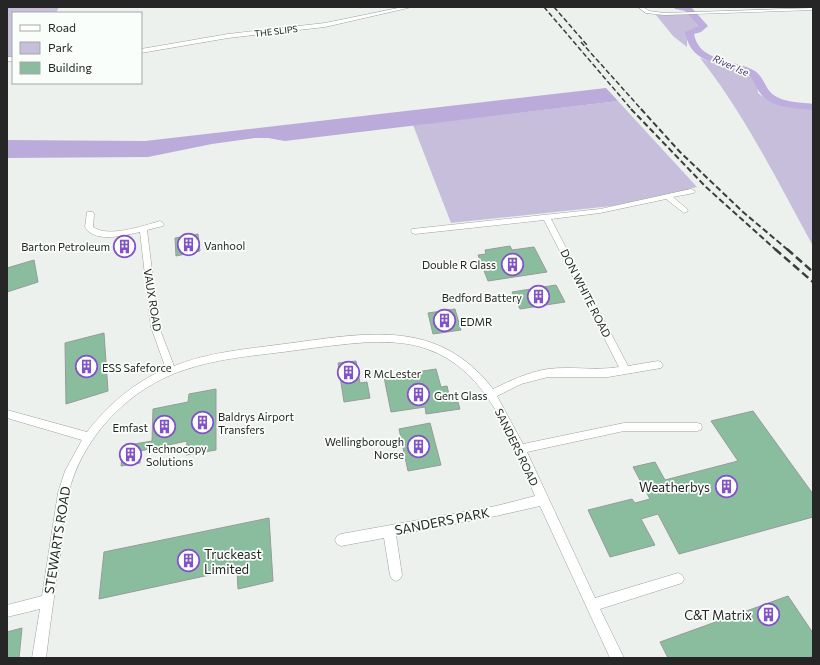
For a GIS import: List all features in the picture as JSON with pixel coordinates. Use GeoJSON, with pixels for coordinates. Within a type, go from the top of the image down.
{"type":"FeatureCollection","features":[{"type":"Feature","properties":{"kind":"street","name":"THE SLIPS"},"geometry":{"type":"LineString","coordinates":[[142,51],[228,36],[325,26],[410,7]]}},
{"type":"Feature","properties":{"kind":"street"},"geometry":{"type":"LineString","coordinates":[[640,7],[648,12],[654,13],[813,9]]}},
{"type":"Feature","properties":{"kind":"street"},"geometry":{"type":"LineString","coordinates":[[415,231],[616,209],[691,191]]}},
{"type":"Feature","properties":{"kind":"street"},"geometry":{"type":"LineString","coordinates":[[668,197],[684,211]]}},
{"type":"Feature","properties":{"kind":"street"},"geometry":{"type":"LineString","coordinates":[[90,214],[89,227],[91,231],[97,234],[117,233],[160,224]]}},
{"type":"Feature","properties":{"kind":"street","name":"DON WHITE ROAD"},"geometry":{"type":"LineString","coordinates":[[546,217],[625,370]]}},
{"type":"Feature","properties":{"kind":"street","name":"VAUX ROAD"},"geometry":{"type":"LineString","coordinates":[[143,228],[155,328],[171,370]]}},
{"type":"Feature","properties":{"kind":"street","name":"SANDERS ROAD"},"geometry":{"type":"LineString","coordinates":[[171,370],[200,362],[233,356],[358,338],[390,338],[422,342],[449,354],[470,370],[491,395],[520,449],[617,658]]}},
{"type":"Feature","properties":{"kind":"street"},"geometry":{"type":"LineString","coordinates":[[491,395],[519,381],[548,373],[608,373],[658,365]]}},
{"type":"Feature","properties":{"kind":"street","name":"STEWARTS ROAD"},"geometry":{"type":"LineString","coordinates":[[39,658],[63,497],[68,477],[89,437],[102,419],[124,399],[154,379],[171,370]]}},
{"type":"Feature","properties":{"kind":"street"},"geometry":{"type":"LineString","coordinates":[[7,414],[89,437]]}},
{"type":"Feature","properties":{"kind":"street"},"geometry":{"type":"LineString","coordinates":[[520,449],[624,427],[697,428]]}},
{"type":"Feature","properties":{"kind":"street","name":"SANDERS PARK"},"geometry":{"type":"LineString","coordinates":[[342,540],[496,511],[543,500]]}},
{"type":"Feature","properties":{"kind":"street"},"geometry":{"type":"LineString","coordinates":[[389,531],[396,575]]}},
{"type":"Feature","properties":{"kind":"street"},"geometry":{"type":"LineString","coordinates":[[592,605],[678,579]]}},
{"type":"Feature","properties":{"kind":"street"},"geometry":{"type":"LineString","coordinates":[[7,611],[47,601]]}},
{"type":"Feature","properties":{"kind":"green space"},"geometry":{"type":"Polygon","coordinates":[[[7,7],[59,7],[56,12],[12,12],[12,59],[7,59],[7,7]]]}},
{"type":"Feature","properties":{"kind":"green space"},"geometry":{"type":"Polygon","coordinates":[[[693,14],[702,26],[697,30],[687,31],[687,47],[673,36],[656,15],[693,14]]]}},
{"type":"Feature","properties":{"kind":"green space"},"geometry":{"type":"Polygon","coordinates":[[[700,58],[738,70],[752,78],[757,83],[758,93],[770,101],[784,105],[813,109],[813,246],[774,173],[732,102],[700,58]]]}},
{"type":"Feature","properties":{"kind":"green space"},"geometry":{"type":"Polygon","coordinates":[[[618,101],[697,187],[612,206],[451,223],[413,125],[618,101]]]}},
{"type":"Feature","properties":{"kind":"shaded area"},"geometry":{"type":"Polygon","coordinates":[[[606,88],[618,101],[285,141],[268,138],[255,138],[212,144],[148,157],[7,158],[7,140],[145,141],[606,88]]]}},
{"type":"Feature","properties":{"kind":"building","name":"Vanhool"},"geometry":{"type":"Polygon","coordinates":[[[198,234],[200,251],[176,256],[175,238],[198,234]]]}},
{"type":"Feature","properties":{"kind":"building","name":"Barton Petroleum"},"geometry":{"type":"Polygon","coordinates":[[[131,242],[131,251],[120,253],[119,245],[131,242]]]}},
{"type":"Feature","properties":{"kind":"building","name":"Double R Glass"},"geometry":{"type":"Polygon","coordinates":[[[510,246],[512,250],[534,247],[547,272],[488,281],[478,255],[486,254],[485,250],[510,246]]]}},
{"type":"Feature","properties":{"kind":"building"},"geometry":{"type":"Polygon","coordinates":[[[34,260],[38,282],[7,292],[7,268],[34,260]]]}},
{"type":"Feature","properties":{"kind":"building","name":"Bedford Battery"},"geometry":{"type":"Polygon","coordinates":[[[556,285],[565,302],[520,309],[512,292],[556,285]]]}},
{"type":"Feature","properties":{"kind":"building","name":"EDMR"},"geometry":{"type":"Polygon","coordinates":[[[455,309],[461,330],[433,334],[428,313],[455,309]]]}},
{"type":"Feature","properties":{"kind":"building","name":"ESS Safeforce"},"geometry":{"type":"Polygon","coordinates":[[[104,333],[108,391],[66,404],[65,343],[104,333]]]}},
{"type":"Feature","properties":{"kind":"building","name":"R McLester"},"geometry":{"type":"Polygon","coordinates":[[[356,361],[360,383],[367,382],[370,398],[344,402],[338,363],[356,361]]]}},
{"type":"Feature","properties":{"kind":"building","name":"Gent Glass"},"geometry":{"type":"Polygon","coordinates":[[[436,369],[441,387],[447,386],[451,403],[458,402],[460,409],[426,414],[425,407],[391,412],[384,377],[436,369]]]}},
{"type":"Feature","properties":{"kind":"building"},"geometry":{"type":"Polygon","coordinates":[[[216,389],[216,450],[186,455],[187,441],[140,451],[140,463],[121,466],[123,446],[152,441],[153,409],[188,402],[189,394],[216,389]]]}},
{"type":"Feature","properties":{"kind":"building","name":"Weatherbys"},"geometry":{"type":"Polygon","coordinates":[[[753,411],[813,494],[813,517],[679,554],[658,514],[641,519],[655,545],[610,557],[588,510],[632,499],[635,503],[650,499],[633,467],[655,462],[665,480],[738,461],[711,421],[753,411]]]}},
{"type":"Feature","properties":{"kind":"building","name":"Wellingborough Norse"},"geometry":{"type":"Polygon","coordinates":[[[430,423],[441,465],[408,471],[399,429],[430,423]]]}},
{"type":"Feature","properties":{"kind":"building","name":"Truckeast Limited"},"geometry":{"type":"Polygon","coordinates":[[[269,518],[273,581],[238,589],[237,569],[99,599],[104,552],[269,518]]]}},
{"type":"Feature","properties":{"kind":"building","name":"C&T Matrix"},"geometry":{"type":"Polygon","coordinates":[[[788,596],[813,633],[813,656],[808,658],[668,658],[660,642],[788,596]]]}},
{"type":"Feature","properties":{"kind":"building"},"geometry":{"type":"Polygon","coordinates":[[[22,628],[19,658],[7,658],[7,632],[22,628]]]}},
{"type":"Feature","properties":{"kind":"waterway","name":"River Ise"},"geometry":{"type":"LineString","coordinates":[[678,7],[688,9],[704,26],[698,30],[689,32],[692,44],[697,50],[711,59],[750,72],[758,79],[764,92],[773,100],[787,104],[813,107]]}},
{"type":"Feature","properties":{"kind":"railway"},"geometry":{"type":"LineString","coordinates":[[544,7],[632,110]]}},
{"type":"Feature","properties":{"kind":"railway"},"geometry":{"type":"LineString","coordinates":[[554,7],[587,45]]}},
{"type":"Feature","properties":{"kind":"railway"},"geometry":{"type":"LineString","coordinates":[[581,42],[642,110]]}},
{"type":"Feature","properties":{"kind":"railway"},"geometry":{"type":"LineString","coordinates":[[631,109],[706,187],[776,250]]}},
{"type":"Feature","properties":{"kind":"railway"},"geometry":{"type":"LineString","coordinates":[[641,109],[680,152],[743,212],[788,250]]}},
{"type":"Feature","properties":{"kind":"railway"},"geometry":{"type":"LineString","coordinates":[[775,249],[813,282]]}},
{"type":"Feature","properties":{"kind":"railway"},"geometry":{"type":"LineString","coordinates":[[787,249],[813,272]]}},
{"type":"Feature","properties":{"kind":"place","name":"Vanhool"},"geometry":{"type":"Point","coordinates":[188,245]}},
{"type":"Feature","properties":{"kind":"place","name":"Barton Petroleum"},"geometry":{"type":"Point","coordinates":[125,246]}},
{"type":"Feature","properties":{"kind":"place","name":"Double R Glass"},"geometry":{"type":"Point","coordinates":[512,264]}},
{"type":"Feature","properties":{"kind":"place","name":"Bedford Battery"},"geometry":{"type":"Point","coordinates":[538,297]}},
{"type":"Feature","properties":{"kind":"place","name":"EDMR"},"geometry":{"type":"Point","coordinates":[444,321]}},
{"type":"Feature","properties":{"kind":"place","name":"ESS Safeforce"},"geometry":{"type":"Point","coordinates":[86,367]}},
{"type":"Feature","properties":{"kind":"place","name":"R McLester"},"geometry":{"type":"Point","coordinates":[349,373]}},
{"type":"Feature","properties":{"kind":"place","name":"Gent Glass"},"geometry":{"type":"Point","coordinates":[418,395]}},
{"type":"Feature","properties":{"kind":"place","name":"Baldrys Airport Transfers"},"geometry":{"type":"Point","coordinates":[202,422]}},
{"type":"Feature","properties":{"kind":"place","name":"Emfast"},"geometry":{"type":"Point","coordinates":[164,427]}},
{"type":"Feature","properties":{"kind":"place","name":"Wellingborough Norse"},"geometry":{"type":"Point","coordinates":[419,447]}},
{"type":"Feature","properties":{"kind":"place","name":"Technocopy Solutions"},"geometry":{"type":"Point","coordinates":[131,454]}},
{"type":"Feature","properties":{"kind":"place","name":"Weatherbys"},"geometry":{"type":"Point","coordinates":[726,487]}},
{"type":"Feature","properties":{"kind":"place","name":"Truckeast Limited"},"geometry":{"type":"Point","coordinates":[188,561]}},
{"type":"Feature","properties":{"kind":"place","name":"C&T Matrix"},"geometry":{"type":"Point","coordinates":[768,615]}}]}
